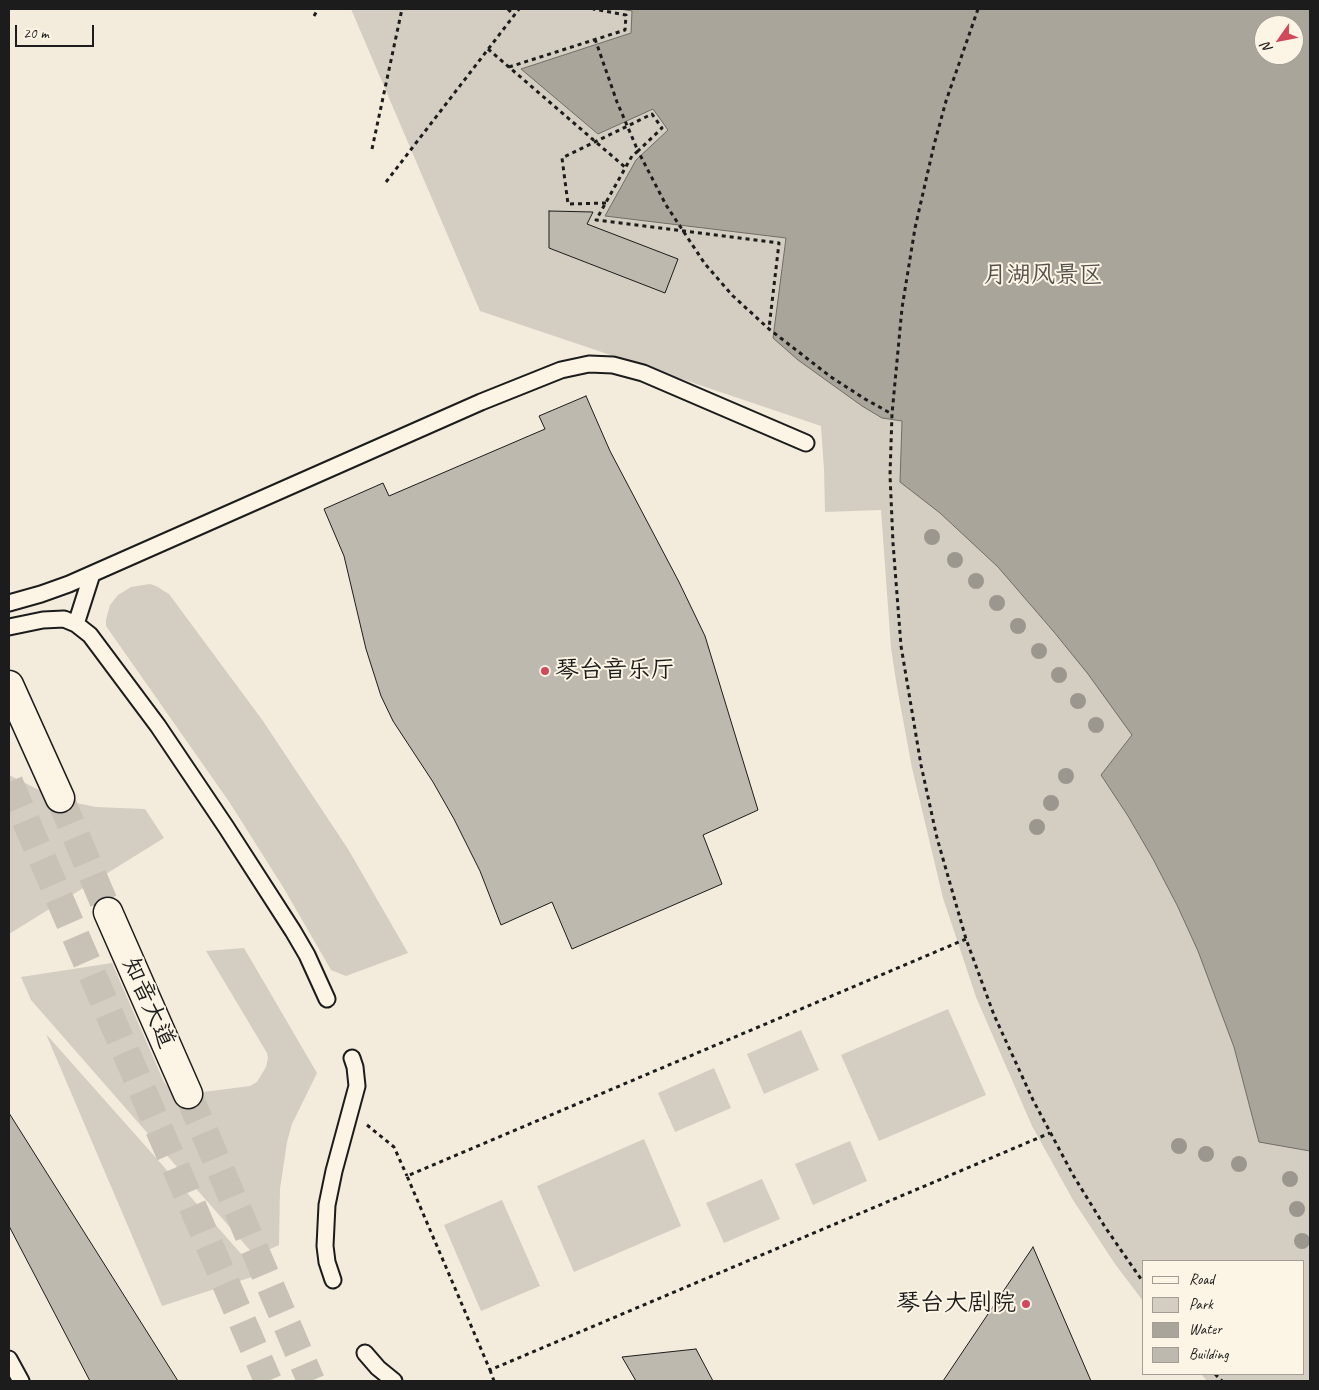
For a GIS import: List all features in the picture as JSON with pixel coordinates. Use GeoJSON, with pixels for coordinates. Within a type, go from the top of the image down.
{"type":"FeatureCollection","features":[{"type":"Feature","properties":{"kind":"main road"},"geometry":{"type":"LineString","coordinates":[[9,686],[60,798]]}},
{"type":"Feature","properties":{"kind":"main road","name":"知音大道"},"geometry":{"type":"LineString","coordinates":[[108,912],[188,1094]]}},
{"type":"Feature","properties":{"kind":"lane"},"geometry":{"type":"LineString","coordinates":[[9,603],[41,594],[92,574],[481,402],[561,370],[589,364],[613,365],[643,373],[806,444]]}},
{"type":"Feature","properties":{"kind":"lane"},"geometry":{"type":"LineString","coordinates":[[76,624],[92,574]]}},
{"type":"Feature","properties":{"kind":"lane"},"geometry":{"type":"LineString","coordinates":[[9,627],[58,619],[68,620],[90,635],[158,726],[226,827],[293,931],[307,955],[327,999]]}},
{"type":"Feature","properties":{"kind":"lane"},"geometry":{"type":"LineString","coordinates":[[333,1280],[327,1262],[325,1246],[327,1205],[334,1170],[357,1086],[352,1058]]}},
{"type":"Feature","properties":{"kind":"lane"},"geometry":{"type":"LineString","coordinates":[[365,1353],[378,1368],[394,1381]]}},
{"type":"Feature","properties":{"kind":"lane"},"geometry":{"type":"LineString","coordinates":[[9,1359],[21,1381]]}},
{"type":"Feature","properties":{"kind":"path"},"geometry":{"type":"LineString","coordinates":[[314,16],[318,9]]}},
{"type":"Feature","properties":{"kind":"path"},"geometry":{"type":"LineString","coordinates":[[372,148],[402,9]]}},
{"type":"Feature","properties":{"kind":"path"},"geometry":{"type":"LineString","coordinates":[[508,9],[514,16]]}},
{"type":"Feature","properties":{"kind":"path"},"geometry":{"type":"LineString","coordinates":[[386,182],[519,9]]}},
{"type":"Feature","properties":{"kind":"path"},"geometry":{"type":"LineString","coordinates":[[508,68],[625,30],[626,15],[593,9]]}},
{"type":"Feature","properties":{"kind":"path"},"geometry":{"type":"LineString","coordinates":[[978,9],[946,101],[922,192],[908,264],[902,308],[892,414],[890,475],[901,646],[913,726],[927,796],[950,888],[966,939],[994,1015],[1033,1100],[1072,1175],[1142,1281]]}},
{"type":"Feature","properties":{"kind":"path"},"geometry":{"type":"LineString","coordinates":[[595,39],[609,82],[640,156],[678,224],[705,264],[723,285],[769,329],[831,377],[865,400],[892,414]]}},
{"type":"Feature","properties":{"kind":"path"},"geometry":{"type":"LineString","coordinates":[[488,50],[626,168]]}},
{"type":"Feature","properties":{"kind":"path"},"geometry":{"type":"LineString","coordinates":[[606,203],[568,204],[562,158],[652,114],[662,128],[638,151],[596,220],[780,243],[769,329]]}},
{"type":"Feature","properties":{"kind":"path"},"geometry":{"type":"LineString","coordinates":[[407,1176],[966,939]]}},
{"type":"Feature","properties":{"kind":"path"},"geometry":{"type":"LineString","coordinates":[[351,1112],[394,1147],[494,1381]]}},
{"type":"Feature","properties":{"kind":"path"},"geometry":{"type":"LineString","coordinates":[[490,1370],[1050,1133]]}},
{"type":"Feature","properties":{"kind":"green space","name":"月湖风景区"},"geometry":{"type":"Polygon","coordinates":[[[351,9],[1310,9],[1310,1381],[1207,1381],[1202,1375],[1304,1375],[1304,1260],[1142,1260],[1142,1300],[1115,1264],[1073,1200],[1032,1126],[976,997],[943,898],[912,768],[897,687],[891,648],[881,510],[825,512],[821,426],[480,311],[351,9]]]}},
{"type":"Feature","properties":{"kind":"green space"},"geometry":{"type":"Polygon","coordinates":[[[150,584],[169,594],[263,721],[348,849],[408,953],[346,976],[331,970],[283,887],[230,803],[106,626],[110,605],[118,595],[131,587],[150,584]]]}},
{"type":"Feature","properties":{"kind":"green space"},"geometry":{"type":"Polygon","coordinates":[[[9,775],[41,791],[76,803],[96,807],[145,809],[164,838],[9,934],[9,775]]]}},
{"type":"Feature","properties":{"kind":"green space"},"geometry":{"type":"Polygon","coordinates":[[[244,948],[317,1073],[292,1124],[287,1142],[280,1189],[279,1245],[255,1256],[31,1000],[21,977],[112,963],[164,1082],[171,1091],[180,1095],[250,1086],[257,1082],[266,1067],[267,1053],[206,951],[244,948]]]}},
{"type":"Feature","properties":{"kind":"green space"},"geometry":{"type":"Polygon","coordinates":[[[948,1009],[986,1095],[879,1141],[841,1055],[948,1009]]]}},
{"type":"Feature","properties":{"kind":"green space"},"geometry":{"type":"Polygon","coordinates":[[[801,1030],[819,1070],[764,1094],[747,1054],[801,1030]]]}},
{"type":"Feature","properties":{"kind":"green space"},"geometry":{"type":"Polygon","coordinates":[[[46,1034],[244,1257],[252,1277],[162,1306],[46,1034]]]}},
{"type":"Feature","properties":{"kind":"green space"},"geometry":{"type":"Polygon","coordinates":[[[714,1068],[731,1108],[675,1132],[658,1093],[714,1068]]]}},
{"type":"Feature","properties":{"kind":"green space"},"geometry":{"type":"Polygon","coordinates":[[[644,1139],[681,1226],[574,1272],[537,1186],[644,1139]]]}},
{"type":"Feature","properties":{"kind":"green space"},"geometry":{"type":"Polygon","coordinates":[[[850,1141],[867,1181],[813,1205],[795,1164],[850,1141]]]}},
{"type":"Feature","properties":{"kind":"green space"},"geometry":{"type":"Polygon","coordinates":[[[762,1179],[780,1219],[724,1243],[706,1203],[762,1179]]]}},
{"type":"Feature","properties":{"kind":"green space"},"geometry":{"type":"Polygon","coordinates":[[[502,1200],[540,1286],[481,1311],[444,1225],[502,1200]]]}},
{"type":"Feature","properties":{"kind":"water","name":"月湖风景区"},"geometry":{"type":"Polygon","coordinates":[[[620,9],[1310,9],[1310,1151],[1259,1142],[1234,1047],[1198,951],[1153,859],[1101,775],[1132,735],[1088,674],[998,567],[940,513],[900,482],[902,421],[882,418],[862,406],[798,360],[773,338],[786,238],[605,216],[636,160],[668,130],[653,109],[598,134],[521,69],[631,33],[632,11],[620,9]]]}},
{"type":"Feature","properties":{"kind":"building"},"geometry":{"type":"Polygon","coordinates":[[[549,211],[593,212],[587,224],[678,259],[665,293],[549,248],[549,211]]]}},
{"type":"Feature","properties":{"kind":"building","name":"琴台音乐厅"},"geometry":{"type":"Polygon","coordinates":[[[586,396],[610,451],[679,582],[705,636],[758,810],[703,835],[722,884],[572,949],[552,902],[501,925],[480,871],[454,819],[433,782],[393,721],[381,696],[366,649],[344,556],[324,509],[383,483],[389,496],[545,429],[539,416],[586,396]]]}},
{"type":"Feature","properties":{"kind":"building"},"geometry":{"type":"Polygon","coordinates":[[[9,1113],[178,1381],[90,1381],[9,1226],[9,1113]]]}},
{"type":"Feature","properties":{"kind":"building","name":"琴台大剧院"},"geometry":{"type":"Polygon","coordinates":[[[1033,1247],[1091,1381],[943,1381],[1033,1247]]]}},
{"type":"Feature","properties":{"kind":"building"},"geometry":{"type":"Polygon","coordinates":[[[696,1349],[713,1381],[636,1381],[622,1357],[696,1349]]]}},
{"type":"Feature","properties":{"kind":"tunnel"},"geometry":{"type":"LineString","coordinates":[[9,782],[268,1381]]}},
{"type":"Feature","properties":{"kind":"tunnel"},"geometry":{"type":"LineString","coordinates":[[60,798],[108,912]]}},
{"type":"Feature","properties":{"kind":"tunnel"},"geometry":{"type":"LineString","coordinates":[[188,1094],[311,1381]]}},
{"type":"Feature","properties":{"kind":"place","name":"琴台音乐厅"},"geometry":{"type":"Point","coordinates":[545,671]}},
{"type":"Feature","properties":{"kind":"place","name":"琴台大剧院"},"geometry":{"type":"Point","coordinates":[1026,1304]}}]}
